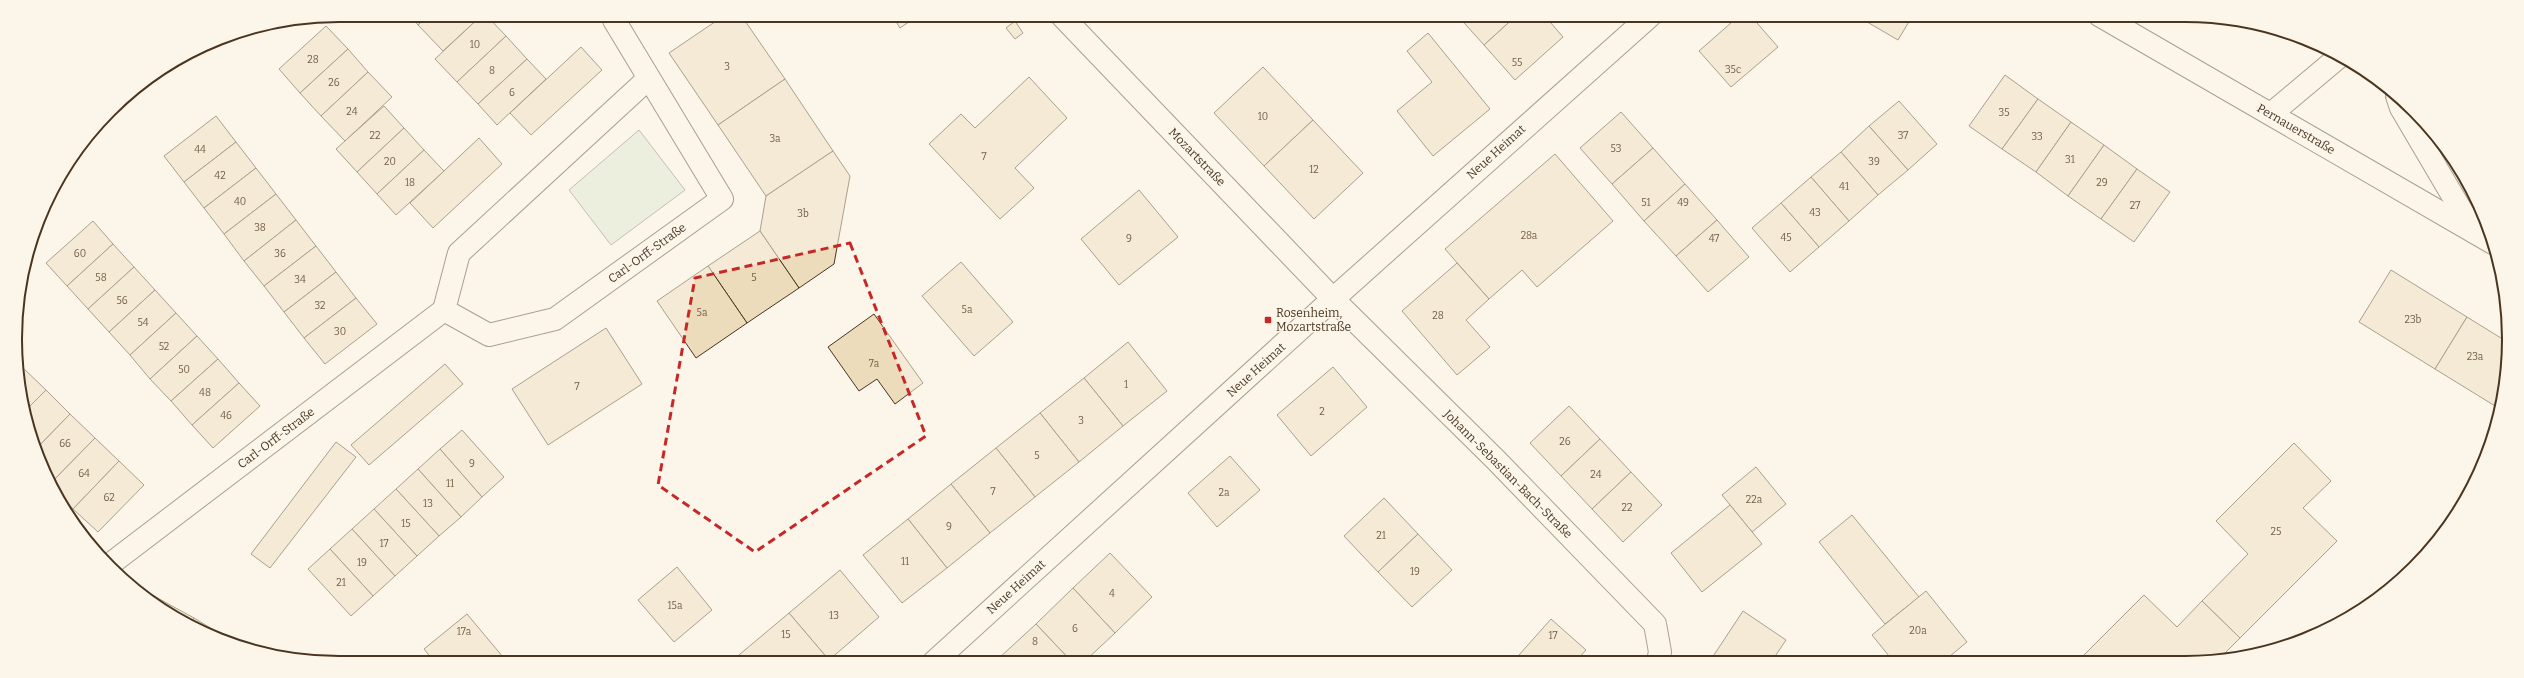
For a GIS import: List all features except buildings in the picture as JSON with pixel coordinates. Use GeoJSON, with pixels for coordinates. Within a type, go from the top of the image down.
{"type":"FeatureCollection","features":[{"type":"Feature","properties":{"kind":"street","name":"Carl-Orff-Straße"},"geometry":{"type":"LineString","coordinates":[[114,561],[444,310],[489,335],[554,319],[722,199],[615,22]]}},
{"type":"Feature","properties":{"kind":"street","name":"Mozartstraße"},"geometry":{"type":"LineString","coordinates":[[1068,22],[1333,299]]}},
{"type":"Feature","properties":{"kind":"street","name":"Neue Heimat"},"geometry":{"type":"LineString","coordinates":[[941,656],[1333,299],[1644,22]]}},
{"type":"Feature","properties":{"kind":"street","name":"Pernauerstraße"},"geometry":{"type":"LineString","coordinates":[[2111,22],[2484,238]]}},
{"type":"Feature","properties":{"kind":"street"},"geometry":{"type":"LineString","coordinates":[[2271,114],[2335,60]]}},
{"type":"Feature","properties":{"kind":"street"},"geometry":{"type":"LineString","coordinates":[[444,310],[459,253],[649,78]]}},
{"type":"Feature","properties":{"kind":"street"},"geometry":{"type":"LineString","coordinates":[[2401,107],[2484,238]]}},
{"type":"Feature","properties":{"kind":"street","name":"Johann-Sebastian-Bach-Straße"},"geometry":{"type":"LineString","coordinates":[[1333,299],[1496,460],[1655,624],[1660,652],[1659,656]]}},
{"type":"Feature","properties":{"kind":"highlighted area"},"geometry":{"type":"Polygon","coordinates":[[[850,243],[926,436],[755,552],[658,485],[695,278],[850,243]]]}},
{"type":"Feature","properties":{"kind":"green space"},"geometry":{"type":"Polygon","coordinates":[[[639,130],[685,190],[611,245],[569,190],[639,130]]]}},
{"type":"Feature","properties":{"kind":"place","name":"Rosenheim, Mozartstraße"},"geometry":{"type":"Point","coordinates":[1268,320]}}]}
